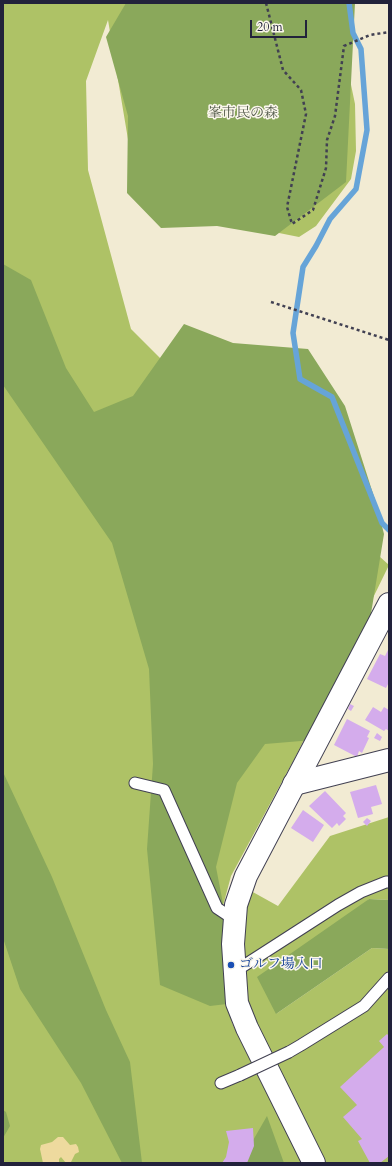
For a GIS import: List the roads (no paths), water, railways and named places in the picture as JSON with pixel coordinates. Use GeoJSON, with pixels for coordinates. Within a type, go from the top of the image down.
{"type":"FeatureCollection","features":[{"type":"Feature","properties":{"kind":"street"},"geometry":{"type":"LineString","coordinates":[[314,1163],[247,1028],[237,1003],[233,944],[236,905],[246,876],[389,604]]}},
{"type":"Feature","properties":{"kind":"street"},"geometry":{"type":"LineString","coordinates":[[294,784],[389,760]]}},
{"type":"Feature","properties":{"kind":"lane"},"geometry":{"type":"LineString","coordinates":[[134,783],[164,790],[217,908],[235,920]]}},
{"type":"Feature","properties":{"kind":"lane"},"geometry":{"type":"LineString","coordinates":[[234,972],[361,892],[389,882]]}},
{"type":"Feature","properties":{"kind":"lane"},"geometry":{"type":"LineString","coordinates":[[221,1082],[240,1075],[289,1052],[364,1006],[389,978]]}},
{"type":"Feature","properties":{"kind":"waterway"},"geometry":{"type":"LineString","coordinates":[[349,3],[353,33],[361,49],[367,130],[356,189],[330,219],[303,267],[293,333],[300,379],[332,397],[382,523],[389,530]]}},
{"type":"Feature","properties":{"kind":"place","name":"ゴルフ場入口"},"geometry":{"type":"Point","coordinates":[231,965]}},
{"type":"Feature","properties":{"kind":"park label","name":"峯市民の森"},"geometry":{"type":"Point","coordinates":[243,114]}}]}
